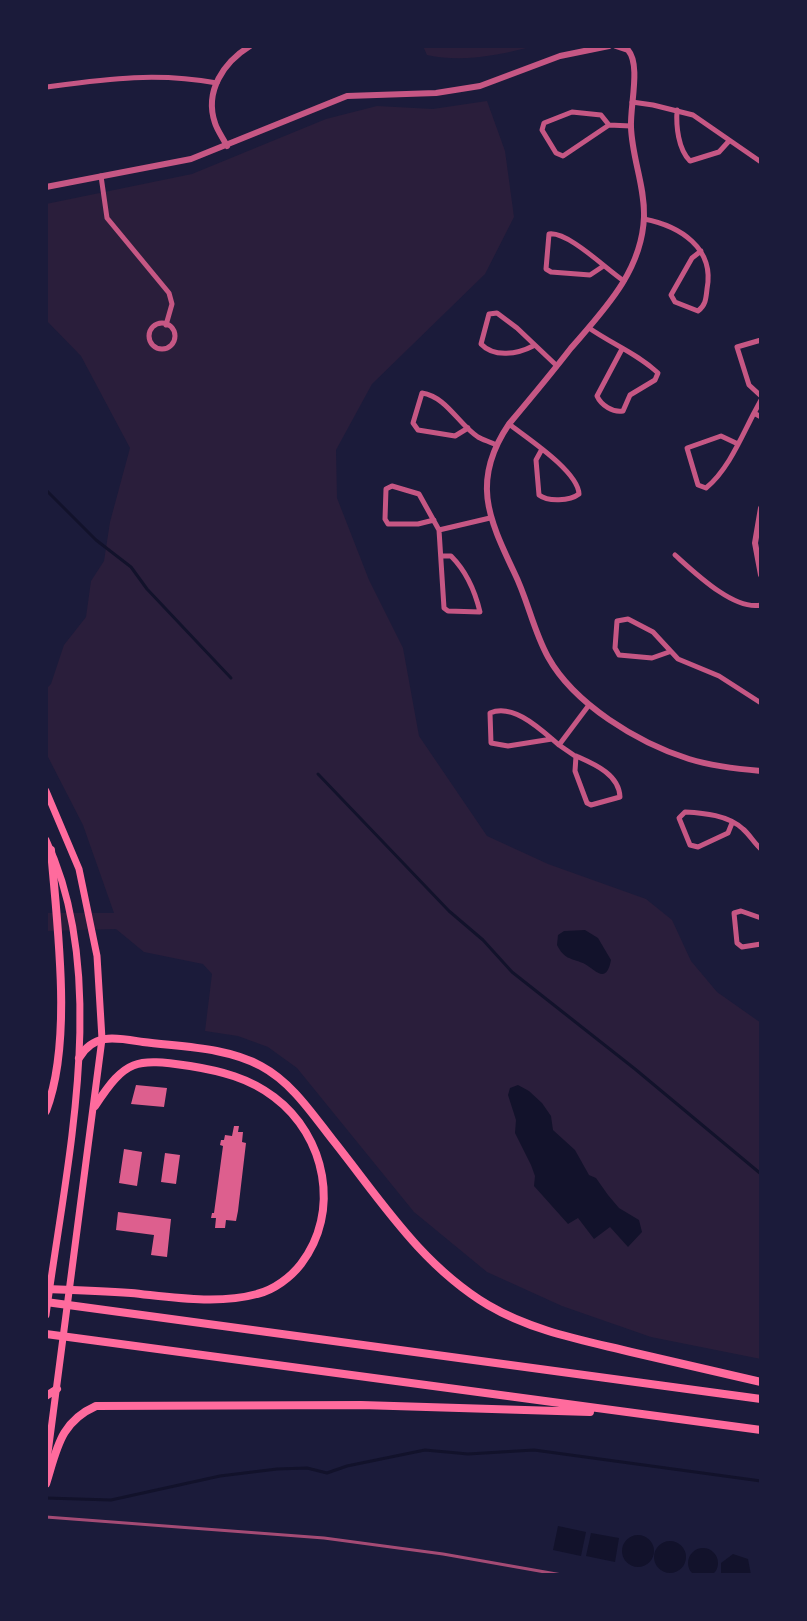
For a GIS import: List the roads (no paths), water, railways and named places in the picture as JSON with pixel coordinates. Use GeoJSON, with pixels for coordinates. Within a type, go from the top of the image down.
{"type":"FeatureCollection","features":[{"type":"Feature","properties":{"kind":"highway"},"geometry":{"type":"LineString","coordinates":[[46,1111],[57,1065],[60,1003],[60,959],[51,850]]}},
{"type":"Feature","properties":{"kind":"highway"},"geometry":{"type":"LineString","coordinates":[[79,1058],[85,1049],[102,1039],[115,1038],[218,1052],[261,1066],[282,1080],[303,1102],[408,1239],[457,1284],[489,1305],[552,1333],[761,1382]]}},
{"type":"Feature","properties":{"kind":"highway"},"geometry":{"type":"LineString","coordinates":[[46,1289],[190,1299],[258,1294],[296,1271],[313,1249],[323,1223],[325,1194],[320,1165],[307,1135],[276,1099],[253,1084],[232,1074],[209,1069],[145,1062],[129,1066],[114,1077],[95,1106]]}},
{"type":"Feature","properties":{"kind":"highway"},"geometry":{"type":"LineString","coordinates":[[46,1302],[761,1399]]}},
{"type":"Feature","properties":{"kind":"highway"},"geometry":{"type":"LineString","coordinates":[[46,1334],[761,1430]]}},
{"type":"Feature","properties":{"kind":"highway"},"geometry":{"type":"LineString","coordinates":[[46,1396],[57,1389]]}},
{"type":"Feature","properties":{"kind":"highway"},"geometry":{"type":"LineString","coordinates":[[46,1484],[51,1455],[68,1425],[75,1417],[96,1406],[361,1405],[635,1414]]}},
{"type":"Feature","properties":{"kind":"main road"},"geometry":{"type":"LineString","coordinates":[[46,791],[79,869],[101,994],[102,1039],[51,1455],[46,1468]]}},
{"type":"Feature","properties":{"kind":"main road"},"geometry":{"type":"LineString","coordinates":[[46,840],[58,867],[75,937],[80,984],[79,1058],[46,1315]]}},
{"type":"Feature","properties":{"kind":"main road"},"geometry":{"type":"LineString","coordinates":[[75,937],[94,943]]}},
{"type":"Feature","properties":{"kind":"street"},"geometry":{"type":"LineString","coordinates":[[227,146],[215,122],[211,102],[226,65],[250,46]]}},
{"type":"Feature","properties":{"kind":"street"},"geometry":{"type":"LineString","coordinates":[[46,187],[191,159],[347,96],[468,89],[501,80],[560,56],[609,46]]}},
{"type":"Feature","properties":{"kind":"street"},"geometry":{"type":"LineString","coordinates":[[616,46],[628,50],[634,61],[631,126],[643,192],[644,219],[638,250],[624,281],[509,424],[496,445],[486,481],[490,518],[549,660],[589,705],[635,734],[687,759],[761,771]]}},
{"type":"Feature","properties":{"kind":"street"},"geometry":{"type":"LineString","coordinates":[[46,87],[149,75],[217,83]]}},
{"type":"Feature","properties":{"kind":"street"},"geometry":{"type":"LineString","coordinates":[[631,102],[693,115],[761,162]]}},
{"type":"Feature","properties":{"kind":"street"},"geometry":{"type":"LineString","coordinates":[[677,110],[676,124],[685,156],[690,161],[719,152],[729,141]]}},
{"type":"Feature","properties":{"kind":"street"},"geometry":{"type":"LineString","coordinates":[[609,125],[601,115],[572,112],[544,123],[542,130],[556,153],[563,156],[609,125],[631,126]]}},
{"type":"Feature","properties":{"kind":"street"},"geometry":{"type":"LineString","coordinates":[[101,176],[107,218],[169,293],[172,304],[166,325]]}},
{"type":"Feature","properties":{"kind":"street"},"geometry":{"type":"LineString","coordinates":[[644,219],[674,228],[701,251],[710,268],[710,277],[704,307],[698,311],[675,302],[671,295],[692,258],[701,251]]}},
{"type":"Feature","properties":{"kind":"street"},"geometry":{"type":"LineString","coordinates":[[602,267],[590,275],[546,269],[549,234],[556,233],[574,242],[602,267],[624,281]]}},
{"type":"Feature","properties":{"kind":"street"},"geometry":{"type":"LineString","coordinates":[[533,346],[518,354],[487,350],[481,344],[489,314],[497,313],[517,328],[557,366]]}},
{"type":"Feature","properties":{"kind":"street"},"geometry":{"type":"LineString","coordinates":[[159,324],[166,325],[173,330],[174,339],[170,346],[158,349],[149,340],[150,332],[159,324]]}},
{"type":"Feature","properties":{"kind":"street"},"geometry":{"type":"LineString","coordinates":[[589,328],[644,359],[658,373],[655,380],[630,395],[623,411],[618,412],[600,403],[597,396],[622,349]]}},
{"type":"Feature","properties":{"kind":"street"},"geometry":{"type":"LineString","coordinates":[[738,444],[721,436],[687,448],[698,485],[709,486],[738,444],[758,415],[761,398],[749,385],[737,347],[761,340]]}},
{"type":"Feature","properties":{"kind":"street"},"geometry":{"type":"LineString","coordinates":[[468,428],[455,436],[418,430],[413,423],[422,393],[431,395],[468,428],[478,437],[496,445]]}},
{"type":"Feature","properties":{"kind":"street"},"geometry":{"type":"LineString","coordinates":[[509,424],[542,449],[571,477],[579,494],[573,499],[544,499],[539,495],[536,460],[542,449]]}},
{"type":"Feature","properties":{"kind":"street"},"geometry":{"type":"LineString","coordinates":[[434,520],[418,524],[388,524],[385,519],[386,489],[392,486],[419,494],[434,520],[439,530],[444,608],[448,611],[480,612],[476,595],[460,565],[451,556],[441,556]]}},
{"type":"Feature","properties":{"kind":"street"},"geometry":{"type":"LineString","coordinates":[[761,508],[755,543],[761,575]]}},
{"type":"Feature","properties":{"kind":"street"},"geometry":{"type":"LineString","coordinates":[[439,530],[490,518]]}},
{"type":"Feature","properties":{"kind":"street"},"geometry":{"type":"LineString","coordinates":[[675,555],[728,596],[754,606],[761,605]]}},
{"type":"Feature","properties":{"kind":"street"},"geometry":{"type":"LineString","coordinates":[[669,652],[652,658],[619,655],[615,648],[617,621],[628,619],[653,632],[678,659],[719,676],[761,703]]}},
{"type":"Feature","properties":{"kind":"street"},"geometry":{"type":"LineString","coordinates":[[559,745],[589,705]]}},
{"type":"Feature","properties":{"kind":"street"},"geometry":{"type":"LineString","coordinates":[[552,739],[508,746],[491,743],[490,713],[500,709],[516,714],[552,739],[559,745],[576,756],[601,767],[615,782],[621,792],[620,797],[591,805],[587,803],[575,771],[576,756]]}},
{"type":"Feature","properties":{"kind":"street"},"geometry":{"type":"LineString","coordinates":[[732,823],[728,833],[698,847],[690,845],[679,818],[685,812],[711,814],[732,823],[743,829],[761,849]]}},
{"type":"Feature","properties":{"kind":"street"},"geometry":{"type":"LineString","coordinates":[[761,918],[741,911],[734,913],[737,943],[742,947],[761,944]]}},
{"type":"Feature","properties":{"kind":"waterway"},"geometry":{"type":"LineString","coordinates":[[46,490],[96,540],[131,567],[147,589],[231,678]]}},
{"type":"Feature","properties":{"kind":"waterway"},"geometry":{"type":"LineString","coordinates":[[318,774],[512,972],[761,1174]]}},
{"type":"Feature","properties":{"kind":"waterway"},"geometry":{"type":"LineString","coordinates":[[46,1498],[111,1500],[220,1476],[277,1469],[307,1468],[327,1473],[425,1450],[468,1454],[534,1450],[761,1481]]}},
{"type":"Feature","properties":{"kind":"railway"},"geometry":{"type":"LineString","coordinates":[[46,1517],[324,1538],[443,1554],[562,1575]]}}]}
